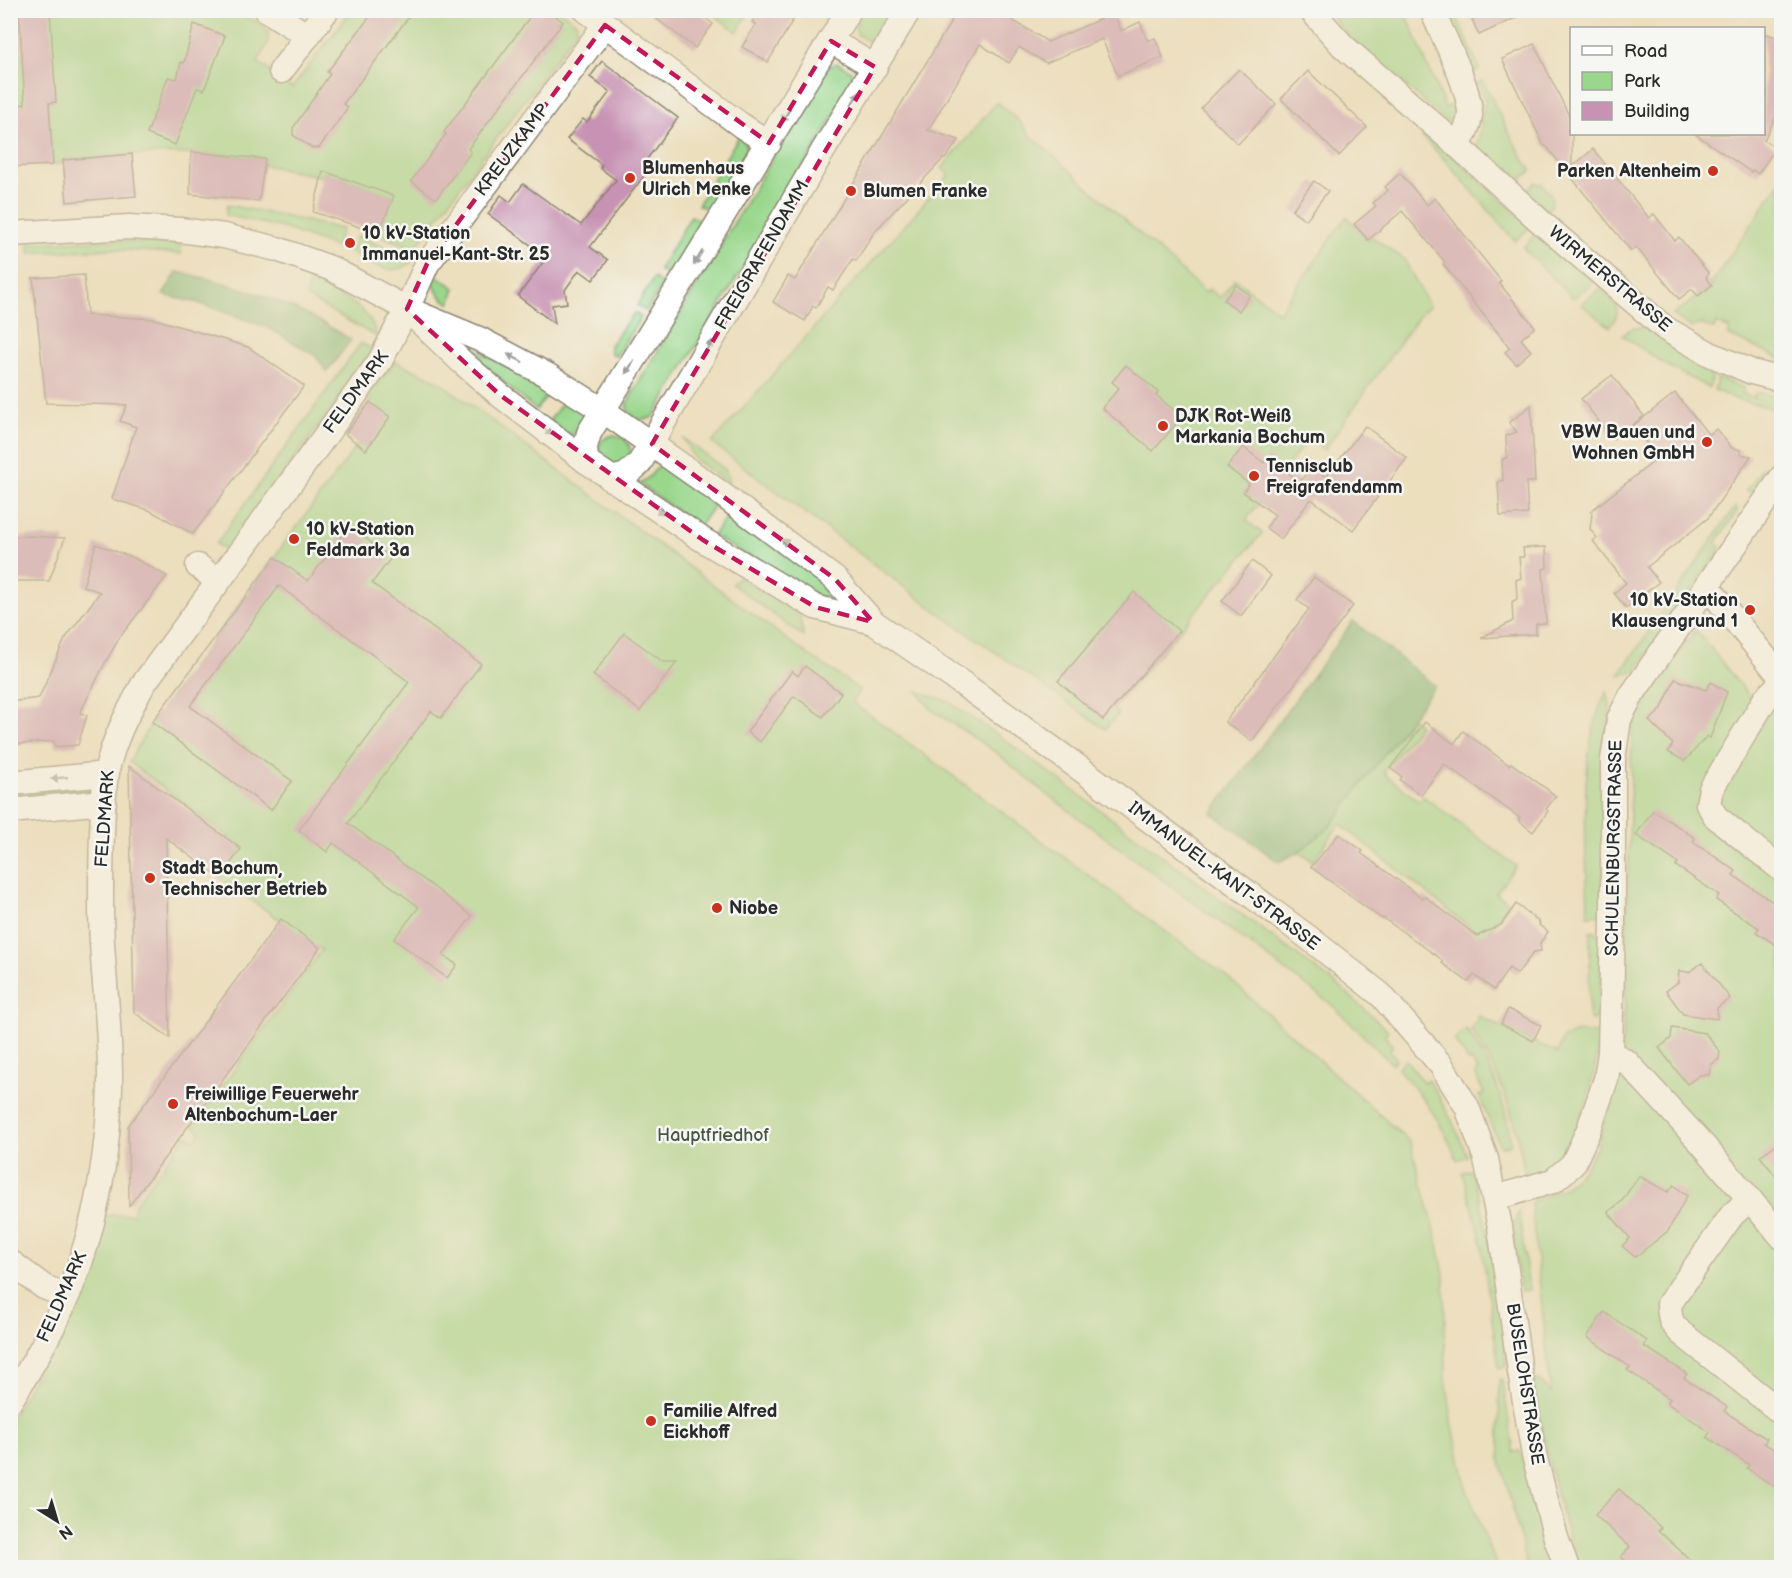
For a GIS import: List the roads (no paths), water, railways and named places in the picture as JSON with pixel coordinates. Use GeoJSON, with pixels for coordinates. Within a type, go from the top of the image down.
{"type":"FeatureCollection","features":[{"type":"Feature","properties":{"kind":"street"},"geometry":{"type":"LineString","coordinates":[[267,10],[308,36]]}},
{"type":"Feature","properties":{"kind":"street"},"geometry":{"type":"LineString","coordinates":[[281,71],[327,10]]}},
{"type":"Feature","properties":{"kind":"street"},"geometry":{"type":"LineString","coordinates":[[586,460],[585,447],[589,433],[849,10]]}},
{"type":"Feature","properties":{"kind":"street","name":"FREIGRAFENDAMM"},"geometry":{"type":"LineString","coordinates":[[652,444],[824,149],[909,10]]}},
{"type":"Feature","properties":{"kind":"street","name":"WIRMERSTRASSE"},"geometry":{"type":"LineString","coordinates":[[1311,10],[1343,46],[1542,223],[1666,328],[1752,372],[1782,380]]}},
{"type":"Feature","properties":{"kind":"street"},"geometry":{"type":"LineString","coordinates":[[1432,10],[1463,85],[1470,112],[1458,146]]}},
{"type":"Feature","properties":{"kind":"street","name":"KREUZKAMP"},"geometry":{"type":"LineString","coordinates":[[407,309],[427,264],[596,18],[733,120],[769,143]]}},
{"type":"Feature","properties":{"kind":"street"},"geometry":{"type":"LineString","coordinates":[[831,41],[875,67]]}},
{"type":"Feature","properties":{"kind":"street","name":"IMMANUEL-KANT-STRASSE"},"geometry":{"type":"LineString","coordinates":[[10,234],[129,226],[224,236],[277,249],[330,268],[407,309],[479,339],[547,375],[604,411],[835,579],[873,622],[1082,770],[1381,995],[1441,1065],[1467,1107],[1486,1159],[1495,1198]]}},
{"type":"Feature","properties":{"kind":"street","name":"IMMANUEL-KANT-STRASSE"},"geometry":{"type":"LineString","coordinates":[[407,309],[492,388],[611,479],[703,540],[815,607],[873,622]]}},
{"type":"Feature","properties":{"kind":"street","name":"FELDMARK"},"geometry":{"type":"LineString","coordinates":[[10,1401],[26,1377],[67,1296],[80,1263],[97,1199],[106,1143],[110,1087],[107,997],[102,941],[101,866],[104,802],[106,774],[123,721],[144,683],[380,361],[407,309]]}},
{"type":"Feature","properties":{"kind":"street"},"geometry":{"type":"LineString","coordinates":[[611,479],[626,475],[639,464],[652,444]]}},
{"type":"Feature","properties":{"kind":"street","name":"SCHULENBURGSTRASSE"},"geometry":{"type":"LineString","coordinates":[[1495,1198],[1553,1181],[1573,1164],[1593,1119],[1606,1079],[1610,1052],[1613,923],[1613,759],[1619,719],[1631,696],[1782,477]]}},
{"type":"Feature","properties":{"kind":"street"},"geometry":{"type":"LineString","coordinates":[[198,566],[218,581]]}},
{"type":"Feature","properties":{"kind":"street"},"geometry":{"type":"LineString","coordinates":[[1707,586],[1782,680],[1766,698],[1711,789],[1708,804],[1716,817],[1782,870]]}},
{"type":"Feature","properties":{"kind":"street"},"geometry":{"type":"LineString","coordinates":[[10,783],[106,774]]}},
{"type":"Feature","properties":{"kind":"street"},"geometry":{"type":"LineString","coordinates":[[10,811],[104,802]]}},
{"type":"Feature","properties":{"kind":"street"},"geometry":{"type":"LineString","coordinates":[[1610,1052],[1628,1063],[1782,1237]]}},
{"type":"Feature","properties":{"kind":"street","name":"BUSELOHSTRASSE"},"geometry":{"type":"LineString","coordinates":[[1495,1198],[1533,1446],[1556,1538],[1567,1568]]}},
{"type":"Feature","properties":{"kind":"street"},"geometry":{"type":"LineString","coordinates":[[1750,1199],[1732,1215],[1669,1304],[1671,1323],[1782,1413]]}},
{"type":"Feature","properties":{"kind":"street"},"geometry":{"type":"LineString","coordinates":[[10,1262],[44,1287],[67,1296]]}},
{"type":"Feature","properties":{"kind":"place","name":"Parken Altenheim"},"geometry":{"type":"Point","coordinates":[1713,171]}},
{"type":"Feature","properties":{"kind":"place","name":"Blumenhaus Ulrich Menke"},"geometry":{"type":"Point","coordinates":[630,178]}},
{"type":"Feature","properties":{"kind":"place","name":"Blumen Franke"},"geometry":{"type":"Point","coordinates":[851,191]}},
{"type":"Feature","properties":{"kind":"place","name":"10 kV-Station Immanuel-Kant-Str. 25"},"geometry":{"type":"Point","coordinates":[350,243]}},
{"type":"Feature","properties":{"kind":"place","name":"DJK Rot-Weiß Markania Bochum"},"geometry":{"type":"Point","coordinates":[1163,426]}},
{"type":"Feature","properties":{"kind":"place","name":"VBW Bauen und Wohnen GmbH"},"geometry":{"type":"Point","coordinates":[1707,442]}},
{"type":"Feature","properties":{"kind":"place","name":"Tennisclub Freigrafendamm"},"geometry":{"type":"Point","coordinates":[1254,476]}},
{"type":"Feature","properties":{"kind":"place","name":"10 kV-Station Feldmark 3a"},"geometry":{"type":"Point","coordinates":[294,539]}},
{"type":"Feature","properties":{"kind":"place","name":"10 kV-Station Klausengrund 1"},"geometry":{"type":"Point","coordinates":[1750,610]}},
{"type":"Feature","properties":{"kind":"place","name":"Stadt Bochum, Technischer Betrieb"},"geometry":{"type":"Point","coordinates":[150,878]}},
{"type":"Feature","properties":{"kind":"place","name":"Niobe"},"geometry":{"type":"Point","coordinates":[717,908]}},
{"type":"Feature","properties":{"kind":"place","name":"Freiwillige Feuerwehr Altenbochum-Laer"},"geometry":{"type":"Point","coordinates":[173,1104]}},
{"type":"Feature","properties":{"kind":"place","name":"Familie Alfred Eickhoff"},"geometry":{"type":"Point","coordinates":[651,1421]}},
{"type":"Feature","properties":{"kind":"park label","name":"Hauptfriedhof"},"geometry":{"type":"Point","coordinates":[713,1135]}}]}
